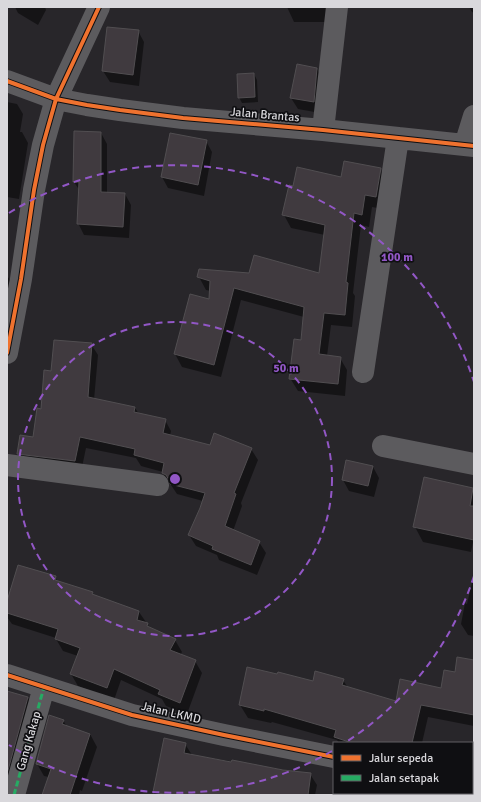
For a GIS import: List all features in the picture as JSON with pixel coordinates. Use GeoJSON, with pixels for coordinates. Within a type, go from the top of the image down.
{"type":"FeatureCollection","features":[{"type":"Feature","properties":{"kind":"street"},"geometry":{"type":"LineString","coordinates":[[7,353],[21,279],[40,160],[56,99],[99,7]]}},
{"type":"Feature","properties":{"kind":"street"},"geometry":{"type":"LineString","coordinates":[[323,130],[337,7]]}},
{"type":"Feature","properties":{"kind":"street","name":"Jalan Brantas"},"geometry":{"type":"LineString","coordinates":[[7,81],[56,99],[87,105],[184,118],[323,130],[470,146]]}},
{"type":"Feature","properties":{"kind":"street"},"geometry":{"type":"LineString","coordinates":[[470,146],[474,116]]}},
{"type":"Feature","properties":{"kind":"street"},"geometry":{"type":"LineString","coordinates":[[363,372],[398,138]]}},
{"type":"Feature","properties":{"kind":"street"},"geometry":{"type":"LineString","coordinates":[[383,446],[474,464]]}},
{"type":"Feature","properties":{"kind":"street"},"geometry":{"type":"LineString","coordinates":[[7,466],[158,484]]}},
{"type":"Feature","properties":{"kind":"street","name":"Jalan LKMD"},"geometry":{"type":"LineString","coordinates":[[7,675],[106,708],[150,719],[269,745],[333,756]]}},
{"type":"Feature","properties":{"kind":"street","name":"Gang Kakap"},"geometry":{"type":"LineString","coordinates":[[14,795],[44,687]]}},
{"type":"Feature","properties":{"kind":"building"},"geometry":{"type":"Polygon","coordinates":[[[107,27],[139,30],[133,75],[102,71],[107,27]]]}},
{"type":"Feature","properties":{"kind":"building"},"geometry":{"type":"Polygon","coordinates":[[[297,64],[317,68],[314,102],[290,98],[297,64]]]}},
{"type":"Feature","properties":{"kind":"building"},"geometry":{"type":"Polygon","coordinates":[[[254,73],[255,97],[238,98],[237,74],[254,73]]]}},
{"type":"Feature","properties":{"kind":"building"},"geometry":{"type":"Polygon","coordinates":[[[74,131],[101,132],[101,192],[125,193],[123,227],[77,224],[79,182],[73,182],[74,131]]]}},
{"type":"Feature","properties":{"kind":"building"},"geometry":{"type":"Polygon","coordinates":[[[170,133],[207,140],[198,185],[161,177],[170,133]]]}},
{"type":"Feature","properties":{"kind":"building"},"geometry":{"type":"Polygon","coordinates":[[[344,161],[381,168],[376,197],[365,195],[362,215],[354,213],[346,282],[348,283],[345,315],[324,313],[319,354],[341,357],[338,384],[289,379],[294,339],[301,340],[304,307],[234,288],[214,365],[174,354],[190,294],[209,299],[210,281],[197,277],[199,269],[249,273],[254,255],[319,273],[325,225],[282,215],[289,185],[293,186],[297,167],[341,177],[344,161]]]}},
{"type":"Feature","properties":{"kind":"building"},"geometry":{"type":"Polygon","coordinates":[[[54,340],[92,343],[88,397],[135,407],[134,412],[166,419],[163,433],[210,445],[214,433],[252,448],[234,493],[236,494],[225,526],[260,541],[251,565],[212,549],[213,546],[188,535],[205,493],[170,484],[166,475],[162,473],[164,463],[134,455],[135,449],[80,437],[75,461],[17,454],[20,435],[33,437],[37,408],[41,409],[44,370],[51,371],[54,340]]]}},
{"type":"Feature","properties":{"kind":"building"},"geometry":{"type":"Polygon","coordinates":[[[346,460],[373,466],[368,486],[342,480],[346,460]]]}},
{"type":"Feature","properties":{"kind":"building"},"geometry":{"type":"Polygon","coordinates":[[[424,477],[473,488],[470,506],[474,506],[474,540],[413,527],[424,477]]]}},
{"type":"Feature","properties":{"kind":"building"},"geometry":{"type":"Polygon","coordinates":[[[18,565],[56,576],[55,580],[93,592],[92,594],[139,611],[137,620],[148,623],[147,626],[176,639],[170,650],[196,660],[180,703],[158,694],[160,690],[114,669],[107,688],[70,674],[80,648],[55,639],[58,629],[7,613],[7,601],[18,565]]]}},
{"type":"Feature","properties":{"kind":"building"},"geometry":{"type":"Polygon","coordinates":[[[457,657],[474,660],[474,715],[421,705],[412,742],[349,742],[334,737],[336,730],[264,709],[264,711],[239,705],[247,667],[277,674],[278,672],[313,681],[315,671],[344,679],[342,685],[396,701],[400,679],[441,688],[444,670],[455,672],[457,657]]]}},
{"type":"Feature","properties":{"kind":"building"},"geometry":{"type":"Polygon","coordinates":[[[7,691],[28,697],[7,774],[7,691]]]}},
{"type":"Feature","properties":{"kind":"building"},"geometry":{"type":"Polygon","coordinates":[[[49,715],[64,720],[62,724],[90,734],[70,795],[42,795],[51,769],[36,764],[49,715]]]}},
{"type":"Feature","properties":{"kind":"building"},"geometry":{"type":"Polygon","coordinates":[[[164,738],[186,743],[184,753],[231,762],[232,760],[283,770],[311,773],[308,795],[169,795],[153,792],[164,738]]]}},
{"type":"Feature","properties":{"kind":"marked path"},"geometry":{"type":"LineString","coordinates":[[14,795],[44,687]]}},
{"type":"Feature","properties":{"kind":"cycle path"},"geometry":{"type":"LineString","coordinates":[[7,353],[43,145],[56,99],[99,7]]}},
{"type":"Feature","properties":{"kind":"cycle path"},"geometry":{"type":"LineString","coordinates":[[7,81],[56,99],[120,110],[183,118],[323,130],[474,146]]}},
{"type":"Feature","properties":{"kind":"cycle path"},"geometry":{"type":"LineString","coordinates":[[7,675],[132,715],[333,757]]}}]}
